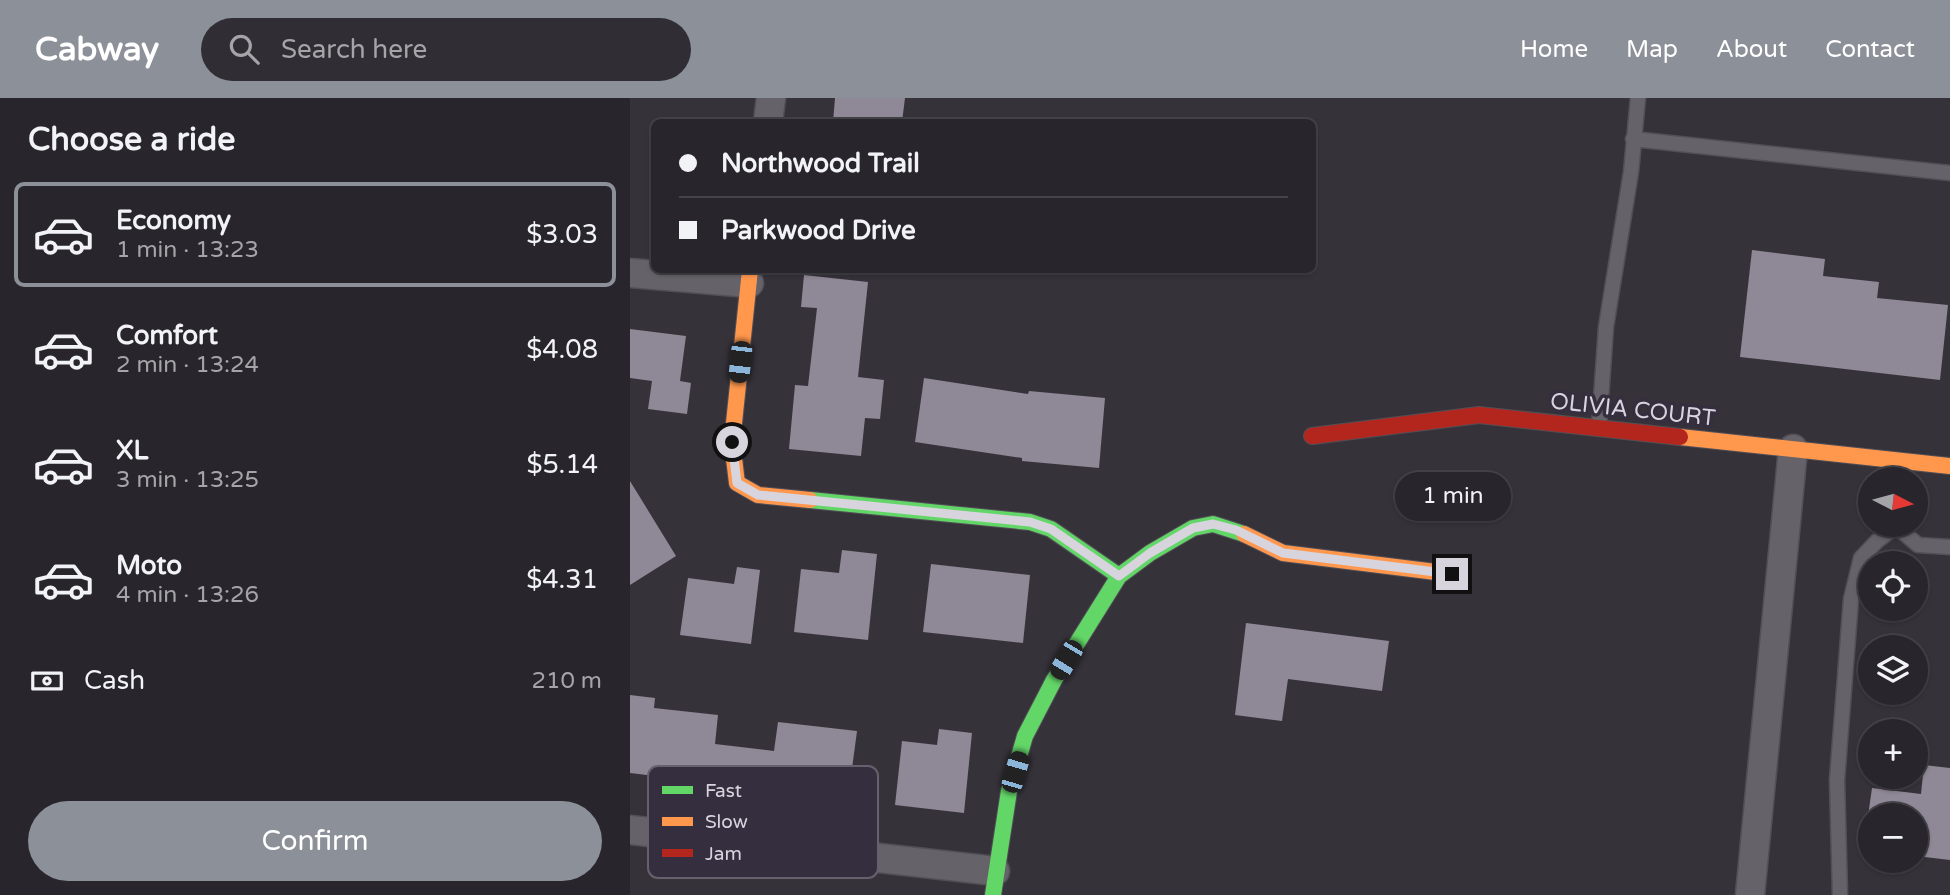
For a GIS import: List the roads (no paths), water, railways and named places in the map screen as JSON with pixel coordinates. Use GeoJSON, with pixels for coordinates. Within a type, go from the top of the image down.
{"type":"FeatureCollection","features":[{"type":"Feature","properties":{"kind":"street"},"geometry":{"type":"LineString","coordinates":[[768,119],[771,98]]}},
{"type":"Feature","properties":{"kind":"street"},"geometry":{"type":"LineString","coordinates":[[630,273],[750,276],[732,442],[737,483],[758,495],[1030,522],[1051,529],[1119,576]]}},
{"type":"Feature","properties":{"kind":"street","name":"OLIVIA COURT"},"geometry":{"type":"LineString","coordinates":[[1312,436],[1479,415],[1950,466]]}},
{"type":"Feature","properties":{"kind":"street"},"geometry":{"type":"LineString","coordinates":[[1750,895],[1793,449]]}},
{"type":"Feature","properties":{"kind":"street"},"geometry":{"type":"LineString","coordinates":[[878,866],[994,883],[1009,791],[1025,736],[1054,680],[1119,576],[1150,553],[1193,528],[1213,524],[1236,530],[1283,553],[1452,574]]}},
{"type":"Feature","properties":{"kind":"street"},"geometry":{"type":"LineString","coordinates":[[630,830],[648,833]]}},
{"type":"Feature","properties":{"kind":"lane"},"geometry":{"type":"LineString","coordinates":[[1599,428],[1606,327],[1631,172],[1637,98]]}},
{"type":"Feature","properties":{"kind":"lane"},"geometry":{"type":"LineString","coordinates":[[1633,139],[1950,173]]}},
{"type":"Feature","properties":{"kind":"lane"},"geometry":{"type":"LineString","coordinates":[[1907,467],[1908,461]]}},
{"type":"Feature","properties":{"kind":"lane"},"geometry":{"type":"LineString","coordinates":[[1840,895],[1837,780],[1851,599],[1861,558],[1883,537]]}},
{"type":"Feature","properties":{"kind":"lane"},"geometry":{"type":"LineString","coordinates":[[1910,537],[1919,545],[1950,547]]}}]}
